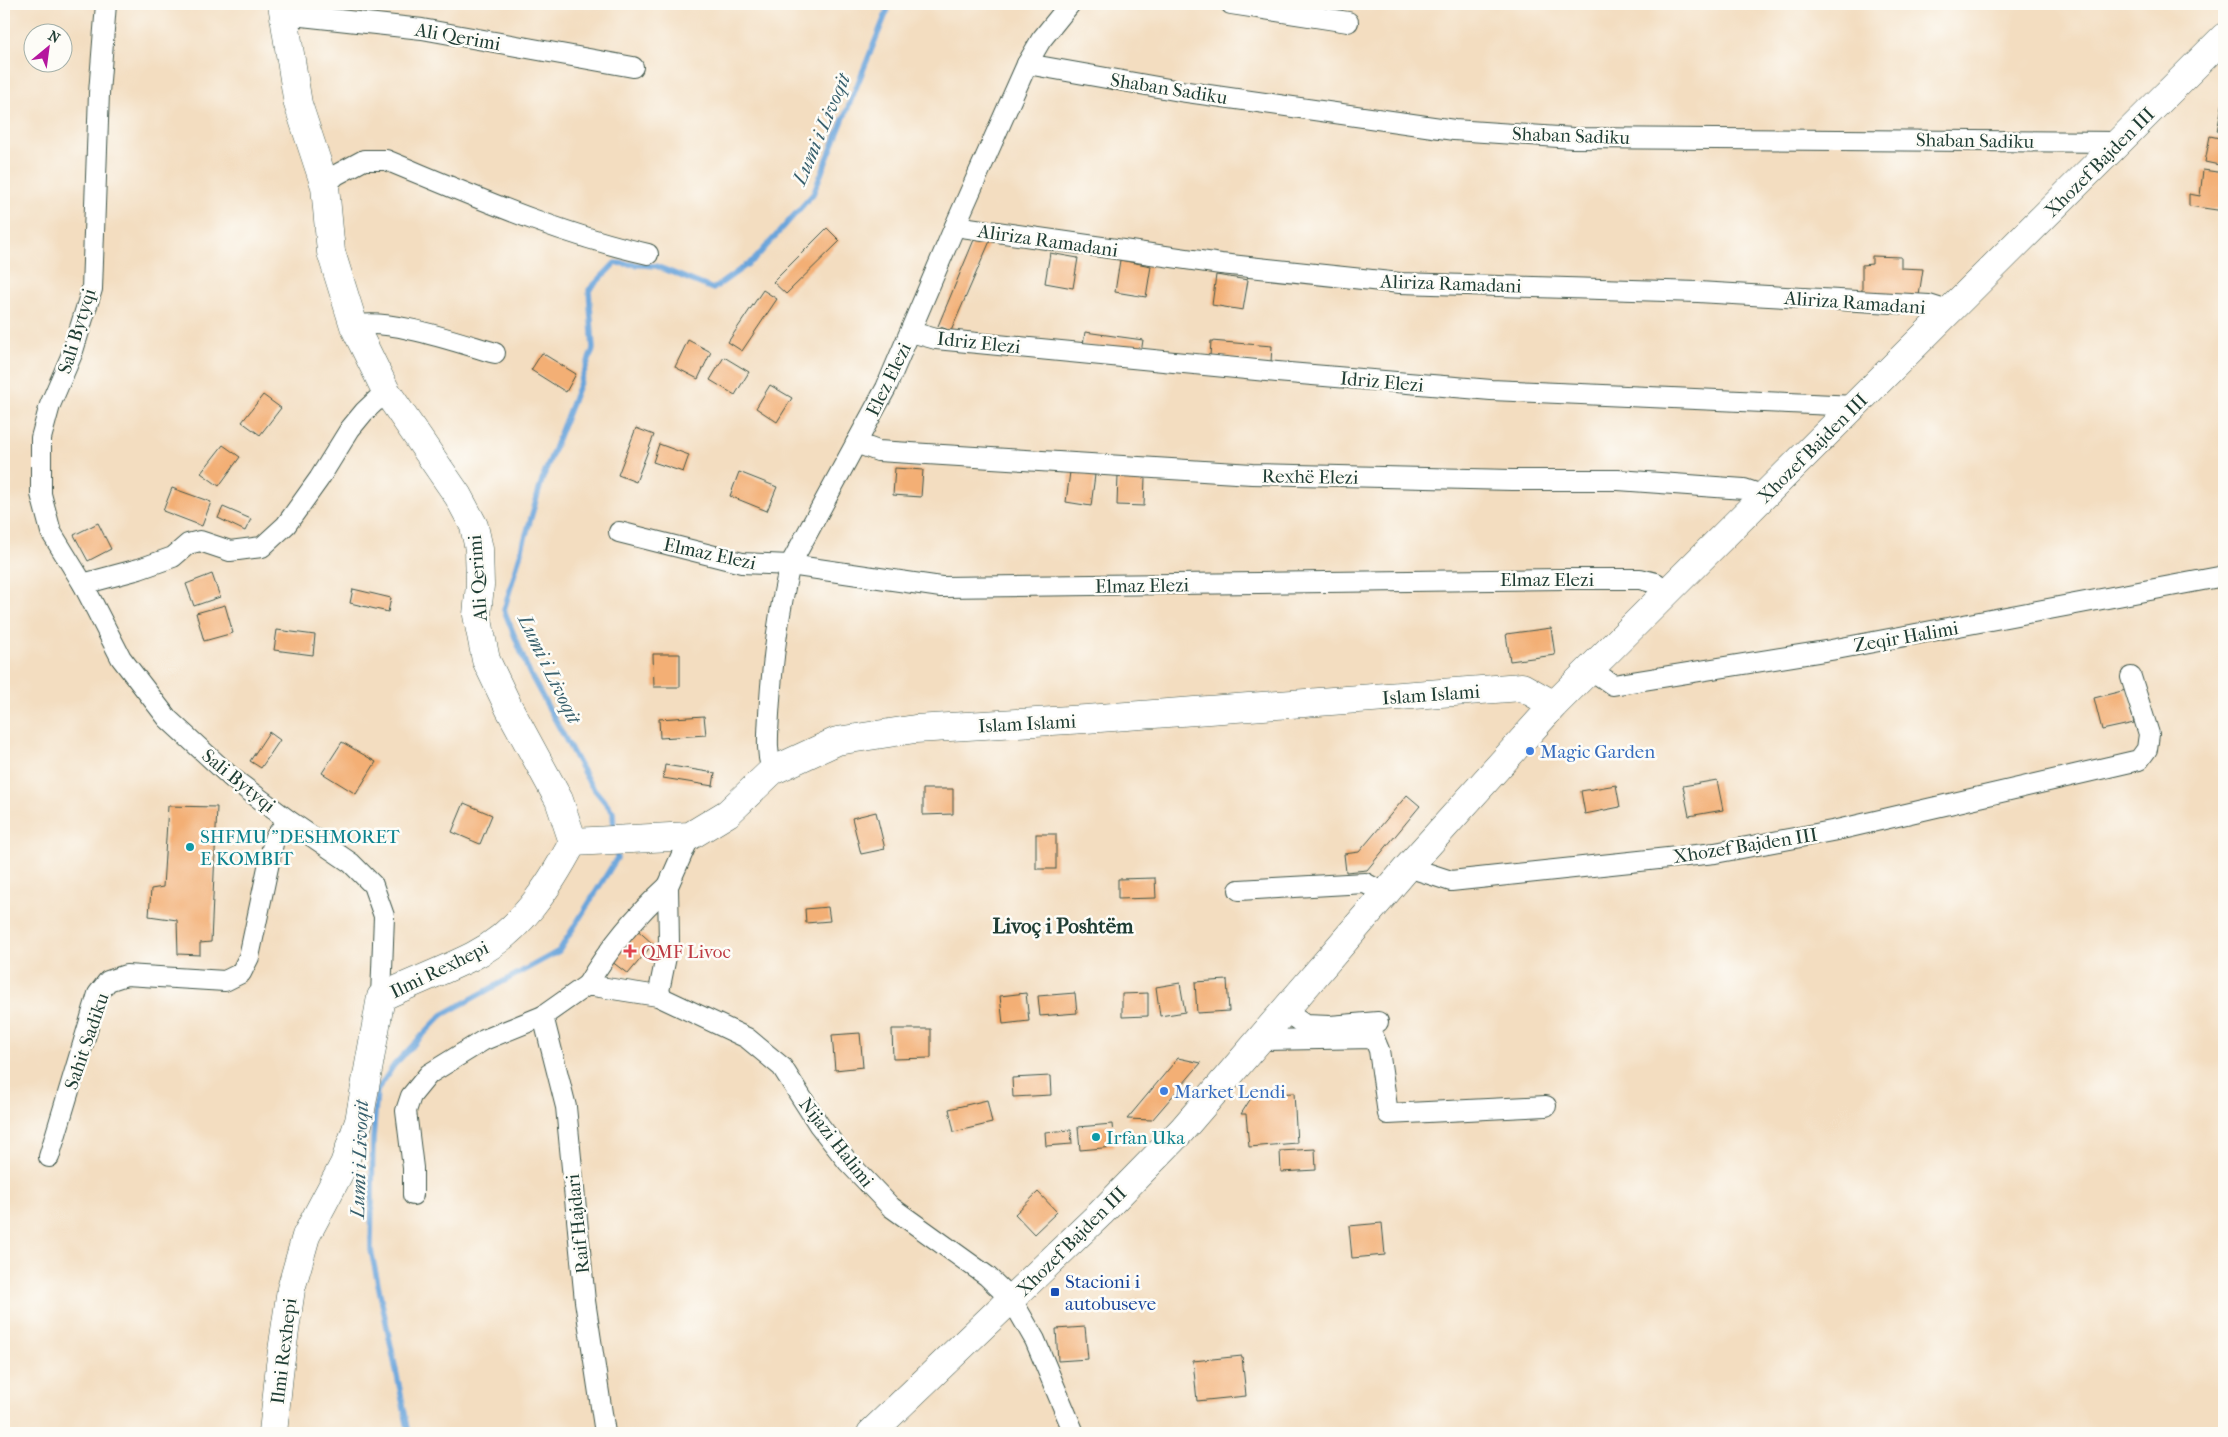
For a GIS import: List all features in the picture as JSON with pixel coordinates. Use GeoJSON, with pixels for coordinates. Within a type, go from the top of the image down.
{"type":"FeatureCollection","features":[{"type":"Feature","properties":{"kind":"street","name":"Sali Bytyqi"},"geometry":{"type":"LineString","coordinates":[[106,4],[99,93],[92,289],[72,354],[50,405],[41,438],[41,494],[51,532],[83,584],[121,658],[168,720],[232,778],[288,820],[352,863],[373,885],[384,916],[381,997]]}},
{"type":"Feature","properties":{"kind":"street","name":"Elez Elezi"},"geometry":{"type":"LineString","coordinates":[[772,771],[767,757],[771,674],[782,597],[790,565],[886,388],[955,226],[1028,64],[1041,40],[1070,4]]}},
{"type":"Feature","properties":{"kind":"street"},"geometry":{"type":"LineString","coordinates":[[1231,4],[1348,22]]}},
{"type":"Feature","properties":{"kind":"street","name":"Ali Qerimi"},"geometry":{"type":"LineString","coordinates":[[581,842],[508,708],[486,660],[477,616],[480,585],[479,549],[474,526],[458,496],[386,392],[354,326],[331,252],[325,186],[298,104],[282,9],[422,29],[633,67]]}},
{"type":"Feature","properties":{"kind":"street","name":"Xhozef Bajden III"},"geometry":{"type":"LineString","coordinates":[[871,1433],[1012,1300],[1182,1130],[1408,867],[1554,705],[2224,37]]}},
{"type":"Feature","properties":{"kind":"street","name":"Shaban Sadiku"},"geometry":{"type":"LineString","coordinates":[[1028,64],[1180,91],[1454,130],[1573,138],[2119,142]]}},
{"type":"Feature","properties":{"kind":"street"},"geometry":{"type":"LineString","coordinates":[[325,186],[336,175],[364,160],[386,160],[556,227],[607,245],[648,254]]}},
{"type":"Feature","properties":{"kind":"street","name":"Aliriza Ramadani"},"geometry":{"type":"LineString","coordinates":[[955,226],[1211,263],[1400,283],[1698,292],[1929,305],[1948,311]]}},
{"type":"Feature","properties":{"kind":"street"},"geometry":{"type":"LineString","coordinates":[[354,326],[367,322],[386,324],[495,352]]}},
{"type":"Feature","properties":{"kind":"street","name":"Idriz Elezi"},"geometry":{"type":"LineString","coordinates":[[911,332],[936,339],[1267,371],[1471,388],[1856,406]]}},
{"type":"Feature","properties":{"kind":"street"},"geometry":{"type":"LineString","coordinates":[[83,584],[139,569],[173,557],[188,544],[200,541],[230,551],[262,547],[286,525],[350,429],[364,412],[386,392]]}},
{"type":"Feature","properties":{"kind":"street","name":"Rexhë Elezi"},"geometry":{"type":"LineString","coordinates":[[856,443],[878,451],[1252,474],[1512,480],[1618,480],[1744,489],[1765,496]]}},
{"type":"Feature","properties":{"kind":"street","name":"Elmaz Elezi"},"geometry":{"type":"LineString","coordinates":[[619,532],[742,563],[790,565],[941,587],[1640,579],[1656,583],[1667,591]]}},
{"type":"Feature","properties":{"kind":"street","name":"Zeqir Halimi"},"geometry":{"type":"LineString","coordinates":[[1590,669],[1612,685],[1850,647],[2224,576]]}},
{"type":"Feature","properties":{"kind":"street","name":"Xhozef Bajden III"},"geometry":{"type":"LineString","coordinates":[[1408,867],[1451,881],[1715,852],[1837,830],[2139,760],[2147,749],[2150,734],[2131,677]]}},
{"type":"Feature","properties":{"kind":"street","name":"Islam Islami"},"geometry":{"type":"LineString","coordinates":[[690,836],[728,813],[772,771],[837,741],[915,729],[1086,719],[1522,688],[1554,705]]}},
{"type":"Feature","properties":{"kind":"street","name":"Sahit Sadiku"},"geometry":{"type":"LineString","coordinates":[[49,1157],[98,994],[108,981],[126,975],[225,981],[241,973],[249,957],[274,839],[288,820]]}},
{"type":"Feature","properties":{"kind":"street"},"geometry":{"type":"LineString","coordinates":[[413,1195],[413,1168],[406,1111],[411,1096],[428,1074],[484,1040],[543,1016],[587,985],[601,961],[641,910],[668,886],[690,836],[581,842]]}},
{"type":"Feature","properties":{"kind":"street","name":"Ilmi Rexhepi"},"geometry":{"type":"LineString","coordinates":[[273,1433],[291,1289],[306,1236],[344,1164],[359,1121],[381,997],[474,956],[509,932],[537,901],[581,842]]}},
{"type":"Feature","properties":{"kind":"street"},"geometry":{"type":"LineString","coordinates":[[1239,890],[1365,883],[1385,894]]}},
{"type":"Feature","properties":{"kind":"street"},"geometry":{"type":"LineString","coordinates":[[587,985],[658,996],[669,942],[668,886]]}},
{"type":"Feature","properties":{"kind":"street","name":"Nijazi Halimi"},"geometry":{"type":"LineString","coordinates":[[658,996],[747,1038],[782,1067],[819,1126],[848,1162],[891,1207],[988,1276],[1012,1300],[1035,1340],[1074,1433]]}},
{"type":"Feature","properties":{"kind":"street"},"geometry":{"type":"LineString","coordinates":[[1285,1011],[1305,1025],[1330,1026],[1378,1022]]}},
{"type":"Feature","properties":{"kind":"street","name":"Raif Hajdari"},"geometry":{"type":"LineString","coordinates":[[543,1016],[566,1107],[585,1301],[605,1433]]}},
{"type":"Feature","properties":{"kind":"street"},"geometry":{"type":"LineString","coordinates":[[1261,1040],[1374,1038],[1379,1050],[1388,1114],[1546,1106]]}},
{"type":"Feature","properties":{"kind":"building"},"geometry":{"type":"Polygon","coordinates":[[[2224,101],[2224,132],[2217,131],[2224,101]]]}},
{"type":"Feature","properties":{"kind":"building"},"geometry":{"type":"Polygon","coordinates":[[[2210,136],[2224,139],[2224,166],[2205,162],[2210,136]]]}},
{"type":"Feature","properties":{"kind":"building"},"geometry":{"type":"Polygon","coordinates":[[[2203,170],[2224,173],[2224,211],[2189,206],[2189,194],[2200,196],[2203,170]]]}},
{"type":"Feature","properties":{"kind":"building"},"geometry":{"type":"Polygon","coordinates":[[[827,228],[840,241],[786,294],[773,282],[827,228]]]}},
{"type":"Feature","properties":{"kind":"building"},"geometry":{"type":"Polygon","coordinates":[[[976,235],[990,241],[951,331],[938,326],[976,235]]]}},
{"type":"Feature","properties":{"kind":"building"},"geometry":{"type":"Polygon","coordinates":[[[1050,253],[1078,258],[1073,288],[1045,283],[1050,253]]]}},
{"type":"Feature","properties":{"kind":"building"},"geometry":{"type":"Polygon","coordinates":[[[1872,256],[1901,257],[1901,268],[1923,269],[1918,302],[1862,296],[1862,265],[1872,264],[1872,256]]]}},
{"type":"Feature","properties":{"kind":"building"},"geometry":{"type":"Polygon","coordinates":[[[1120,260],[1151,266],[1146,297],[1115,292],[1120,260]]]}},
{"type":"Feature","properties":{"kind":"building"},"geometry":{"type":"Polygon","coordinates":[[[1216,275],[1248,280],[1243,310],[1212,305],[1216,275]]]}},
{"type":"Feature","properties":{"kind":"building"},"geometry":{"type":"Polygon","coordinates":[[[763,290],[777,299],[742,351],[728,342],[763,290]]]}},
{"type":"Feature","properties":{"kind":"building"},"geometry":{"type":"Polygon","coordinates":[[[1085,332],[1143,340],[1141,353],[1083,345],[1085,332]]]}},
{"type":"Feature","properties":{"kind":"building"},"geometry":{"type":"Polygon","coordinates":[[[688,340],[711,352],[698,379],[675,367],[688,340]]]}},
{"type":"Feature","properties":{"kind":"building"},"geometry":{"type":"Polygon","coordinates":[[[1211,341],[1272,346],[1271,362],[1210,356],[1211,341]]]}},
{"type":"Feature","properties":{"kind":"building"},"geometry":{"type":"Polygon","coordinates":[[[542,353],[576,374],[566,392],[531,370],[542,353]]]}},
{"type":"Feature","properties":{"kind":"building"},"geometry":{"type":"Polygon","coordinates":[[[724,357],[749,372],[735,395],[710,380],[724,357]]]}},
{"type":"Feature","properties":{"kind":"building"},"geometry":{"type":"Polygon","coordinates":[[[770,385],[792,398],[777,422],[756,408],[770,385]]]}},
{"type":"Feature","properties":{"kind":"building"},"geometry":{"type":"Polygon","coordinates":[[[263,395],[281,408],[260,435],[242,422],[263,395]]]}},
{"type":"Feature","properties":{"kind":"building"},"geometry":{"type":"Polygon","coordinates":[[[636,428],[654,435],[636,482],[618,475],[636,428]]]}},
{"type":"Feature","properties":{"kind":"building"},"geometry":{"type":"Polygon","coordinates":[[[659,444],[689,455],[683,472],[653,462],[659,444]]]}},
{"type":"Feature","properties":{"kind":"building"},"geometry":{"type":"Polygon","coordinates":[[[223,445],[240,457],[219,486],[201,473],[223,445]]]}},
{"type":"Feature","properties":{"kind":"building"},"geometry":{"type":"Polygon","coordinates":[[[895,468],[923,470],[921,497],[893,495],[895,468]]]}},
{"type":"Feature","properties":{"kind":"building"},"geometry":{"type":"Polygon","coordinates":[[[739,472],[777,487],[767,511],[730,496],[739,472]]]}},
{"type":"Feature","properties":{"kind":"building"},"geometry":{"type":"Polygon","coordinates":[[[1070,472],[1095,475],[1091,506],[1066,502],[1070,472]]]}},
{"type":"Feature","properties":{"kind":"building"},"geometry":{"type":"Polygon","coordinates":[[[1118,476],[1145,477],[1144,506],[1117,505],[1118,476]]]}},
{"type":"Feature","properties":{"kind":"building"},"geometry":{"type":"Polygon","coordinates":[[[172,488],[211,502],[202,526],[163,511],[172,488]]]}},
{"type":"Feature","properties":{"kind":"building"},"geometry":{"type":"Polygon","coordinates":[[[223,507],[251,519],[245,531],[218,518],[223,507]]]}},
{"type":"Feature","properties":{"kind":"building"},"geometry":{"type":"Polygon","coordinates":[[[98,523],[111,549],[88,561],[74,535],[98,523]]]}},
{"type":"Feature","properties":{"kind":"building"},"geometry":{"type":"Polygon","coordinates":[[[212,574],[220,597],[194,606],[186,584],[212,574]]]}},
{"type":"Feature","properties":{"kind":"building"},"geometry":{"type":"Polygon","coordinates":[[[353,589],[391,598],[388,612],[350,603],[353,589]]]}},
{"type":"Feature","properties":{"kind":"building"},"geometry":{"type":"Polygon","coordinates":[[[225,605],[233,633],[204,641],[196,613],[225,605]]]}},
{"type":"Feature","properties":{"kind":"building"},"geometry":{"type":"Polygon","coordinates":[[[1551,628],[1555,655],[1510,661],[1506,634],[1551,628]]]}},
{"type":"Feature","properties":{"kind":"building"},"geometry":{"type":"Polygon","coordinates":[[[277,630],[315,635],[313,655],[274,650],[277,630]]]}},
{"type":"Feature","properties":{"kind":"building"},"geometry":{"type":"Polygon","coordinates":[[[653,654],[680,654],[680,687],[654,687],[653,654]]]}},
{"type":"Feature","properties":{"kind":"building"},"geometry":{"type":"Polygon","coordinates":[[[2126,690],[2134,723],[2102,730],[2094,698],[2126,690]]]}},
{"type":"Feature","properties":{"kind":"building"},"geometry":{"type":"Polygon","coordinates":[[[704,716],[706,735],[660,738],[659,719],[704,716]]]}},
{"type":"Feature","properties":{"kind":"building"},"geometry":{"type":"Polygon","coordinates":[[[269,732],[280,740],[261,768],[250,761],[269,732]]]}},
{"type":"Feature","properties":{"kind":"building"},"geometry":{"type":"Polygon","coordinates":[[[342,742],[376,762],[356,794],[322,773],[342,742]]]}},
{"type":"Feature","properties":{"kind":"building"},"geometry":{"type":"Polygon","coordinates":[[[665,765],[715,773],[713,786],[663,778],[665,765]]]}},
{"type":"Feature","properties":{"kind":"building"},"geometry":{"type":"Polygon","coordinates":[[[1717,780],[1723,810],[1689,816],[1683,786],[1717,780]]]}},
{"type":"Feature","properties":{"kind":"building"},"geometry":{"type":"Polygon","coordinates":[[[1616,785],[1620,807],[1585,814],[1581,791],[1616,785]]]}},
{"type":"Feature","properties":{"kind":"building"},"geometry":{"type":"Polygon","coordinates":[[[923,789],[953,789],[953,814],[923,815],[923,789]]]}},
{"type":"Feature","properties":{"kind":"building"},"geometry":{"type":"Polygon","coordinates":[[[1407,795],[1420,806],[1367,870],[1346,872],[1344,854],[1359,852],[1407,795]]]}},
{"type":"Feature","properties":{"kind":"building"},"geometry":{"type":"Polygon","coordinates":[[[464,803],[492,815],[480,844],[452,832],[464,803]]]}},
{"type":"Feature","properties":{"kind":"building","name":"SHFMU \"DESHMORET E KOMBIT"},"geometry":{"type":"Polygon","coordinates":[[[168,806],[217,807],[211,942],[200,943],[200,955],[178,954],[177,920],[149,916],[151,889],[163,887],[168,806]]]}},
{"type":"Feature","properties":{"kind":"building"},"geometry":{"type":"Polygon","coordinates":[[[876,812],[885,849],[861,854],[852,818],[876,812]]]}},
{"type":"Feature","properties":{"kind":"building"},"geometry":{"type":"Polygon","coordinates":[[[1036,834],[1056,834],[1056,869],[1036,869],[1036,834]]]}},
{"type":"Feature","properties":{"kind":"building"},"geometry":{"type":"Polygon","coordinates":[[[1155,878],[1156,898],[1118,899],[1118,879],[1155,878]]]}},
{"type":"Feature","properties":{"kind":"building"},"geometry":{"type":"Polygon","coordinates":[[[828,907],[830,921],[806,923],[805,909],[828,907]]]}},
{"type":"Feature","properties":{"kind":"building","name":"QMF Livoc"},"geometry":{"type":"Polygon","coordinates":[[[633,926],[653,944],[628,974],[607,958],[633,926]]]}},
{"type":"Feature","properties":{"kind":"building"},"geometry":{"type":"Polygon","coordinates":[[[1227,980],[1229,1011],[1197,1013],[1195,982],[1227,980]]]}},
{"type":"Feature","properties":{"kind":"building"},"geometry":{"type":"Polygon","coordinates":[[[1180,983],[1185,1012],[1160,1016],[1156,987],[1180,983]]]}},
{"type":"Feature","properties":{"kind":"building"},"geometry":{"type":"Polygon","coordinates":[[[1026,993],[1029,1021],[1003,1024],[1000,996],[1026,993]]]}},
{"type":"Feature","properties":{"kind":"building"},"geometry":{"type":"Polygon","coordinates":[[[1075,993],[1077,1013],[1040,1016],[1038,996],[1075,993]]]}},
{"type":"Feature","properties":{"kind":"building"},"geometry":{"type":"Polygon","coordinates":[[[1148,993],[1148,1016],[1122,1017],[1122,994],[1148,993]]]}},
{"type":"Feature","properties":{"kind":"building"},"geometry":{"type":"Polygon","coordinates":[[[892,1029],[931,1029],[931,1058],[893,1059],[892,1029]]]}},
{"type":"Feature","properties":{"kind":"building"},"geometry":{"type":"Polygon","coordinates":[[[860,1033],[863,1067],[835,1070],[832,1035],[860,1033]]]}},
{"type":"Feature","properties":{"kind":"building","name":"Market Lendi"},"geometry":{"type":"Polygon","coordinates":[[[1178,1058],[1201,1063],[1152,1120],[1127,1119],[1178,1058]]]}},
{"type":"Feature","properties":{"kind":"building"},"geometry":{"type":"Polygon","coordinates":[[[1050,1076],[1051,1095],[1013,1097],[1012,1078],[1050,1076]]]}},
{"type":"Feature","properties":{"kind":"building"},"geometry":{"type":"Polygon","coordinates":[[[1294,1093],[1297,1143],[1249,1147],[1246,1114],[1241,1114],[1253,1095],[1294,1093]]]}},
{"type":"Feature","properties":{"kind":"building"},"geometry":{"type":"Polygon","coordinates":[[[987,1100],[992,1123],[954,1132],[949,1109],[987,1100]]]}},
{"type":"Feature","properties":{"kind":"building","name":"Irfan Uka"},"geometry":{"type":"Polygon","coordinates":[[[1112,1124],[1114,1147],[1080,1150],[1078,1127],[1112,1124]]]}},
{"type":"Feature","properties":{"kind":"building"},"geometry":{"type":"Polygon","coordinates":[[[1071,1130],[1072,1144],[1046,1146],[1045,1132],[1071,1130]]]}},
{"type":"Feature","properties":{"kind":"building"},"geometry":{"type":"Polygon","coordinates":[[[1315,1149],[1316,1170],[1281,1172],[1280,1151],[1315,1149]]]}},
{"type":"Feature","properties":{"kind":"building"},"geometry":{"type":"Polygon","coordinates":[[[1038,1192],[1057,1212],[1034,1234],[1015,1214],[1038,1192]]]}},
{"type":"Feature","properties":{"kind":"building"},"geometry":{"type":"Polygon","coordinates":[[[1382,1223],[1385,1255],[1352,1258],[1349,1226],[1382,1223]]]}},
{"type":"Feature","properties":{"kind":"building"},"geometry":{"type":"Polygon","coordinates":[[[1085,1327],[1088,1359],[1058,1361],[1056,1329],[1085,1327]]]}},
{"type":"Feature","properties":{"kind":"building"},"geometry":{"type":"Polygon","coordinates":[[[1242,1356],[1246,1396],[1197,1401],[1193,1361],[1242,1356]]]}},
{"type":"Feature","properties":{"kind":"waterway","name":"Lumi i Livoqit"},"geometry":{"type":"LineString","coordinates":[[614,832],[613,812],[590,784],[529,672],[504,610],[542,480],[593,349],[589,290],[615,263],[656,266],[713,289],[755,259],[813,194],[890,4]]}},
{"type":"Feature","properties":{"kind":"waterway","name":"Lumi i Livoqit"},"geometry":{"type":"LineString","coordinates":[[409,1433],[371,1250],[373,1138],[377,1091],[394,1065],[442,1015],[559,951],[617,858],[616,846]]}},
{"type":"Feature","properties":{"kind":"place","name":"Magic Garden"},"geometry":{"type":"Point","coordinates":[1530,751]}},
{"type":"Feature","properties":{"kind":"place","name":"SHFMU \"DESHMORET E KOMBIT"},"geometry":{"type":"Point","coordinates":[190,847]}},
{"type":"Feature","properties":{"kind":"place","name":"QMF Livoc"},"geometry":{"type":"Point","coordinates":[630,951]}},
{"type":"Feature","properties":{"kind":"place","name":"Market Lendi"},"geometry":{"type":"Point","coordinates":[1164,1091]}},
{"type":"Feature","properties":{"kind":"place","name":"Irfan Uka"},"geometry":{"type":"Point","coordinates":[1096,1137]}},
{"type":"Feature","properties":{"kind":"place","name":"Stacioni i autobuseve"},"geometry":{"type":"Point","coordinates":[1055,1292]}},
{"type":"Feature","properties":{"kind":"district","name":"Livoç i Poshtëm"},"geometry":{"type":"Point","coordinates":[1063,926]}}]}
